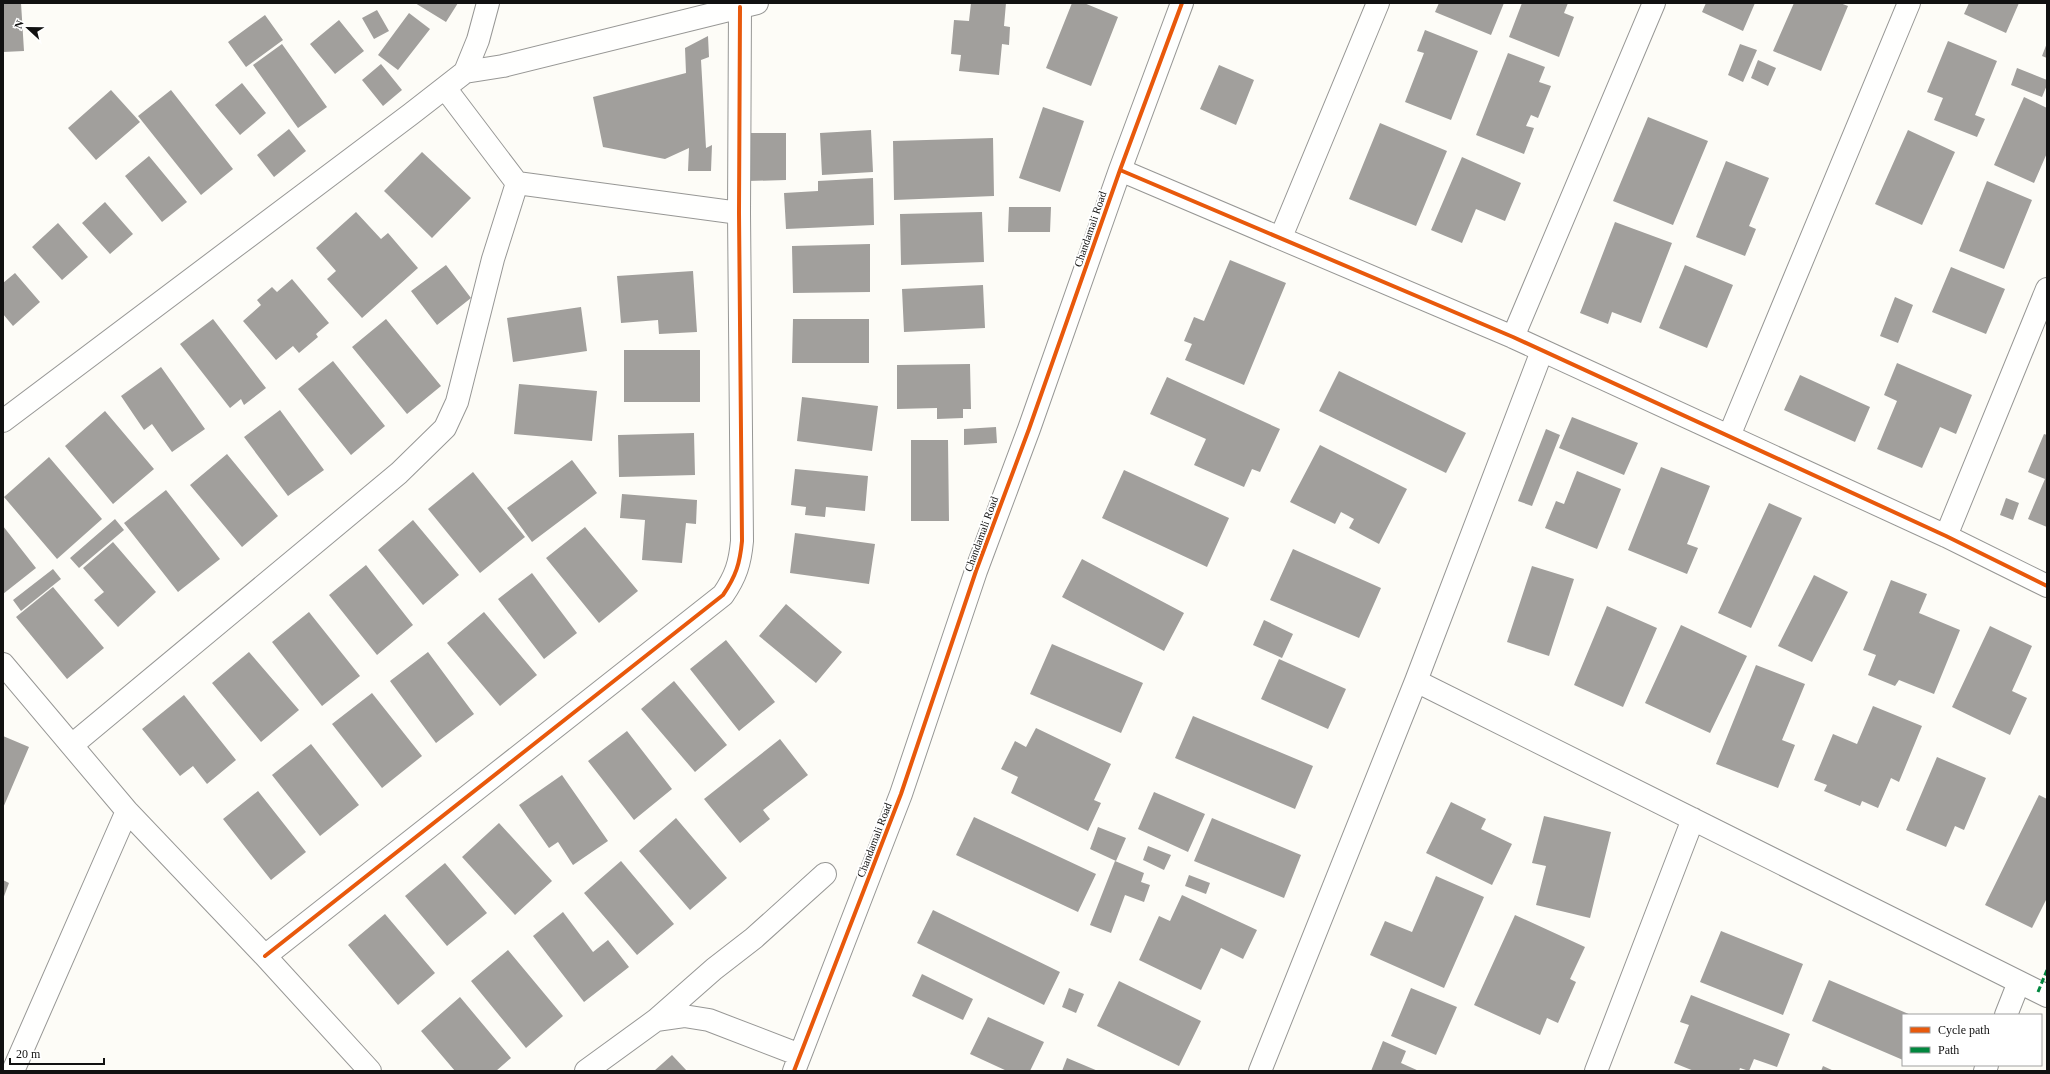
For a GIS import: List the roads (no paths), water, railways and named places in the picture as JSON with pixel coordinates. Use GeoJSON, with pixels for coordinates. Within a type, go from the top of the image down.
{"type":"FeatureCollection","features":[{"type":"Feature","properties":{"kind":"street"},"geometry":{"type":"LineString","coordinates":[[3,421],[465,72],[478,40],[488,3]]}},
{"type":"Feature","properties":{"kind":"street","name":"Chandamali Road"},"geometry":{"type":"LineString","coordinates":[[797,1063],[901,794],[976,571],[1029,429],[1120,170],[1182,3]]}},
{"type":"Feature","properties":{"kind":"street"},"geometry":{"type":"LineString","coordinates":[[1281,237],[1378,3]]}},
{"type":"Feature","properties":{"kind":"street"},"geometry":{"type":"LineString","coordinates":[[1513,337],[1654,3]]}},
{"type":"Feature","properties":{"kind":"street"},"geometry":{"type":"LineString","coordinates":[[1730,436],[1909,3]]}},
{"type":"Feature","properties":{"kind":"street"},"geometry":{"type":"LineString","coordinates":[[265,956],[723,595],[734,580],[740,561],[742,541],[739,213],[749,5],[503,66],[465,72]]}},
{"type":"Feature","properties":{"kind":"street"},"geometry":{"type":"LineString","coordinates":[[445,88],[517,183],[739,213]]}},
{"type":"Feature","properties":{"kind":"street"},"geometry":{"type":"LineString","coordinates":[[1120,170],[1281,237],[1513,337],[1946,536],[2047,586]]}},
{"type":"Feature","properties":{"kind":"street"},"geometry":{"type":"LineString","coordinates":[[72,745],[399,473],[445,428],[461,388],[493,259],[517,183]]}},
{"type":"Feature","properties":{"kind":"street"},"geometry":{"type":"LineString","coordinates":[[1946,536],[2047,289]]}},
{"type":"Feature","properties":{"kind":"street"},"geometry":{"type":"LineString","coordinates":[[1260,1071],[1416,681],[1542,351]]}},
{"type":"Feature","properties":{"kind":"street"},"geometry":{"type":"LineString","coordinates":[[3,664],[127,811],[265,956],[370,1071]]}},
{"type":"Feature","properties":{"kind":"street"},"geometry":{"type":"LineString","coordinates":[[1416,681],[2047,996]]}},
{"type":"Feature","properties":{"kind":"street"},"geometry":{"type":"LineString","coordinates":[[13,1071],[127,811]]}},
{"type":"Feature","properties":{"kind":"street"},"geometry":{"type":"LineString","coordinates":[[1596,1071],[1693,819]]}},
{"type":"Feature","properties":{"kind":"street"},"geometry":{"type":"LineString","coordinates":[[586,1071],[656,1020],[714,969],[754,938],[825,874]]}},
{"type":"Feature","properties":{"kind":"street"},"geometry":{"type":"LineString","coordinates":[[2006,1014],[2019,982]]}},
{"type":"Feature","properties":{"kind":"street"},"geometry":{"type":"LineString","coordinates":[[656,1020],[684,1016],[709,1020],[797,1063]]}}]}
